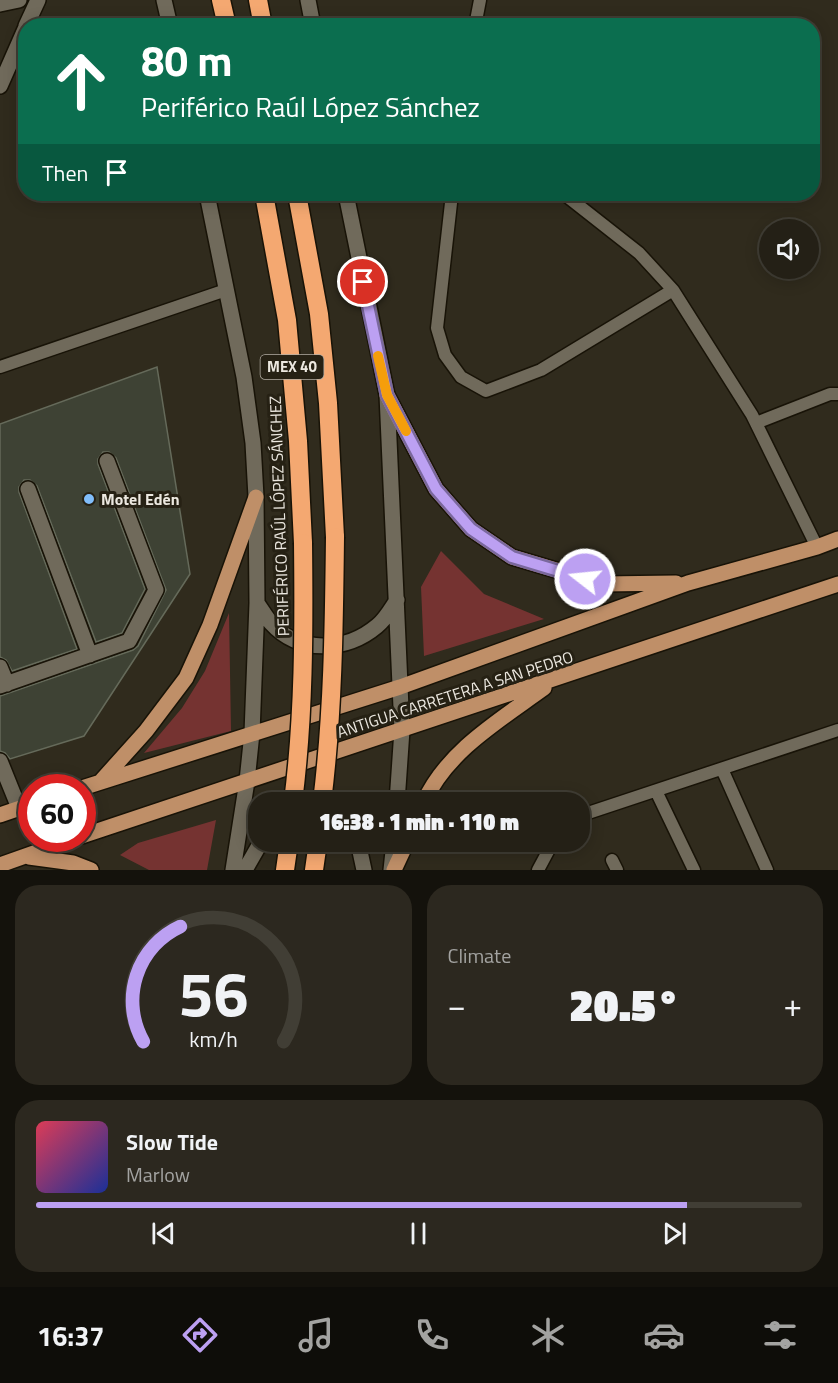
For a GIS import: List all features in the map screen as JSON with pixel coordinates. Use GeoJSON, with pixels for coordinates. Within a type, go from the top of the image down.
{"type":"FeatureCollection","features":[{"type":"Feature","properties":{"kind":"highway"},"geometry":{"type":"LineString","coordinates":[[221,0],[225,18]]}},
{"type":"Feature","properties":{"kind":"highway"},"geometry":{"type":"LineString","coordinates":[[258,0],[261,18]]}},
{"type":"Feature","properties":{"kind":"highway","name":"PERIFÉRICO RAÚL LÓPEZ SÁNCHEZ"},"geometry":{"type":"LineString","coordinates":[[265,201],[287,320],[298,441],[303,543],[304,652],[294,792]]}},
{"type":"Feature","properties":{"kind":"highway","name":"MEX 40"},"geometry":{"type":"LineString","coordinates":[[298,201],[319,314],[328,403],[334,526],[334,650],[323,792]]}},
{"type":"Feature","properties":{"kind":"highway"},"geometry":{"type":"LineString","coordinates":[[285,870],[288,852]]}},
{"type":"Feature","properties":{"kind":"highway"},"geometry":{"type":"LineString","coordinates":[[314,870],[317,852]]}},
{"type":"Feature","properties":{"kind":"main road"},"geometry":{"type":"LineString","coordinates":[[0,4],[19,0]]}},
{"type":"Feature","properties":{"kind":"main road"},"geometry":{"type":"LineString","coordinates":[[30,18],[38,0]]}},
{"type":"Feature","properties":{"kind":"main road"},"geometry":{"type":"LineString","coordinates":[[164,0],[168,18]]}},
{"type":"Feature","properties":{"kind":"main road"},"geometry":{"type":"LineString","coordinates":[[308,0],[311,18]]}},
{"type":"Feature","properties":{"kind":"main road"},"geometry":{"type":"LineString","coordinates":[[0,86],[18,44]]}},
{"type":"Feature","properties":{"kind":"main road","name":"PERIFÉRICO RAÚL LÓPEZ SÁNCHEZ"},"geometry":{"type":"LineString","coordinates":[[208,201],[244,377],[253,443],[256,497],[257,603],[252,733],[233,870]]}},
{"type":"Feature","properties":{"kind":"main road"},"geometry":{"type":"LineString","coordinates":[[347,201],[387,395],[402,730],[398,792]]}},
{"type":"Feature","properties":{"kind":"main road"},"geometry":{"type":"LineString","coordinates":[[387,395],[436,489],[471,529],[512,557],[603,584],[688,583]]}},
{"type":"Feature","properties":{"kind":"main road"},"geometry":{"type":"LineString","coordinates":[[0,666],[3,685],[129,641],[156,590],[107,460]]}},
{"type":"Feature","properties":{"kind":"main road"},"geometry":{"type":"LineString","coordinates":[[28,489],[90,655]]}},
{"type":"Feature","properties":{"kind":"main road"},"geometry":{"type":"LineString","coordinates":[[100,782],[146,731],[186,678],[220,597],[256,497]]}},
{"type":"Feature","properties":{"kind":"main road","name":"ANTIGUA CARRETERA A SAN PEDRO"},"geometry":{"type":"LineString","coordinates":[[96,783],[400,687],[688,583],[838,539]]}},
{"type":"Feature","properties":{"kind":"main road","name":"ANTIGUA CARRETERA A SAN PEDRO"},"geometry":{"type":"LineString","coordinates":[[96,831],[838,584]]}},
{"type":"Feature","properties":{"kind":"main road"},"geometry":{"type":"LineString","coordinates":[[257,603],[271,623],[290,638],[313,646],[337,646],[360,639],[379,625],[397,600]]}},
{"type":"Feature","properties":{"kind":"main road"},"geometry":{"type":"LineString","coordinates":[[429,792],[453,759],[481,734],[557,679]]}},
{"type":"Feature","properties":{"kind":"main road"},"geometry":{"type":"LineString","coordinates":[[0,761],[18,793]]}},
{"type":"Feature","properties":{"kind":"main road"},"geometry":{"type":"LineString","coordinates":[[0,814],[18,808]]}},
{"type":"Feature","properties":{"kind":"main road"},"geometry":{"type":"LineString","coordinates":[[0,864],[35,852]]}},
{"type":"Feature","properties":{"kind":"main road"},"geometry":{"type":"LineString","coordinates":[[245,870],[255,852]]}},
{"type":"Feature","properties":{"kind":"main road"},"geometry":{"type":"LineString","coordinates":[[360,852],[364,870]]}},
{"type":"Feature","properties":{"kind":"main road"},"geometry":{"type":"LineString","coordinates":[[392,870],[393,852]]}},
{"type":"Feature","properties":{"kind":"main road"},"geometry":{"type":"LineString","coordinates":[[392,870],[402,852]]}},
{"type":"Feature","properties":{"kind":"main road"},"geometry":{"type":"LineString","coordinates":[[23,856],[72,863],[91,870]]}},
{"type":"Feature","properties":{"kind":"lane"},"geometry":{"type":"LineString","coordinates":[[477,18],[480,0]]}},
{"type":"Feature","properties":{"kind":"lane"},"geometry":{"type":"LineString","coordinates":[[451,201],[437,328],[445,355],[461,377],[486,391],[542,370],[673,290]]}},
{"type":"Feature","properties":{"kind":"lane"},"geometry":{"type":"LineString","coordinates":[[573,201],[639,253],[673,290],[756,423],[817,547]]}},
{"type":"Feature","properties":{"kind":"lane"},"geometry":{"type":"LineString","coordinates":[[0,367],[226,290]]}},
{"type":"Feature","properties":{"kind":"lane"},"geometry":{"type":"LineString","coordinates":[[756,423],[830,394],[838,394]]}},
{"type":"Feature","properties":{"kind":"lane"},"geometry":{"type":"LineString","coordinates":[[590,812],[838,730]]}},
{"type":"Feature","properties":{"kind":"lane"},"geometry":{"type":"LineString","coordinates":[[722,769],[767,870]]}},
{"type":"Feature","properties":{"kind":"lane"},"geometry":{"type":"LineString","coordinates":[[656,791],[694,870]]}},
{"type":"Feature","properties":{"kind":"lane"},"geometry":{"type":"LineString","coordinates":[[538,870],[548,852]]}},
{"type":"Feature","properties":{"kind":"shaded area"},"geometry":{"type":"Polygon","coordinates":[[[441,551],[484,594],[544,619],[424,656],[421,587],[441,551]]]}},
{"type":"Feature","properties":{"kind":"shaded area"},"geometry":{"type":"Polygon","coordinates":[[[229,613],[231,731],[144,753],[182,708],[205,671],[229,613]]]}},
{"type":"Feature","properties":{"kind":"shaded area"},"geometry":{"type":"Polygon","coordinates":[[[216,820],[207,870],[149,870],[120,855],[138,843],[216,820]]]}},
{"type":"Feature","properties":{"kind":"building","name":"Motel Edén"},"geometry":{"type":"Polygon","coordinates":[[[157,367],[190,574],[84,736],[10,759],[0,751],[0,696],[133,650],[138,646],[166,590],[116,458],[109,452],[103,452],[98,459],[98,464],[145,589],[122,633],[96,642],[37,486],[30,480],[24,480],[19,487],[19,492],[77,649],[12,671],[6,660],[0,657],[0,424],[157,367]]]}},
{"type":"Feature","properties":{"kind":"slow traffic"},"geometry":{"type":"LineString","coordinates":[[378,356],[387,395],[406,431]]}},
{"type":"Feature","properties":{"kind":"place","name":"Motel Edén"},"geometry":{"type":"Point","coordinates":[89,499]}},
{"type":"Feature","properties":{"kind":"route"},"geometry":{"type":"LineString","coordinates":[[363,282],[387,395],[436,489],[471,529],[512,557],[585,579]]}}]}
